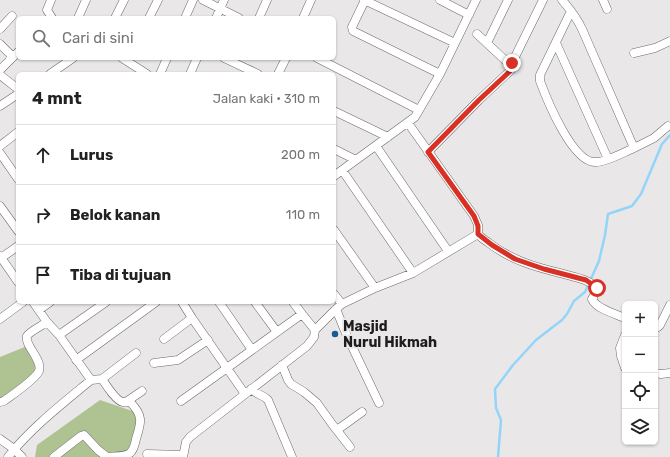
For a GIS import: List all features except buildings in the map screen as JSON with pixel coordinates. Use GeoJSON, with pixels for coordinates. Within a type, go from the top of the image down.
{"type":"FeatureCollection","features":[{"type":"Feature","properties":{"kind":"street"},"geometry":{"type":"LineString","coordinates":[[50,16],[46,10],[51,0]]}},
{"type":"Feature","properties":{"kind":"street"},"geometry":{"type":"LineString","coordinates":[[79,16],[86,0]]}},
{"type":"Feature","properties":{"kind":"street"},"geometry":{"type":"LineString","coordinates":[[116,16],[124,0]]}},
{"type":"Feature","properties":{"kind":"street"},"geometry":{"type":"LineString","coordinates":[[151,16],[158,0]]}},
{"type":"Feature","properties":{"kind":"street"},"geometry":{"type":"LineString","coordinates":[[186,16],[193,0]]}},
{"type":"Feature","properties":{"kind":"street"},"geometry":{"type":"LineString","coordinates":[[204,0],[235,16]]}},
{"type":"Feature","properties":{"kind":"street"},"geometry":{"type":"LineString","coordinates":[[217,16],[224,0]]}},
{"type":"Feature","properties":{"kind":"street"},"geometry":{"type":"LineString","coordinates":[[260,16],[267,0]]}},
{"type":"Feature","properties":{"kind":"street"},"geometry":{"type":"LineString","coordinates":[[304,16],[312,0]]}},
{"type":"Feature","properties":{"kind":"street"},"geometry":{"type":"LineString","coordinates":[[440,74],[353,31],[352,27],[364,0],[455,43]]}},
{"type":"Feature","properties":{"kind":"street"},"geometry":{"type":"LineString","coordinates":[[440,0],[469,15]]}},
{"type":"Feature","properties":{"kind":"street"},"geometry":{"type":"LineString","coordinates":[[336,174],[415,117],[440,74],[476,0]]}},
{"type":"Feature","properties":{"kind":"street"},"geometry":{"type":"LineString","coordinates":[[487,43],[508,0]]}},
{"type":"Feature","properties":{"kind":"street"},"geometry":{"type":"LineString","coordinates":[[428,152],[511,70],[512,63],[543,0]]}},
{"type":"Feature","properties":{"kind":"street"},"geometry":{"type":"LineString","coordinates":[[602,0],[607,9]]}},
{"type":"Feature","properties":{"kind":"street"},"geometry":{"type":"LineString","coordinates":[[566,1],[582,29],[634,148]]}},
{"type":"Feature","properties":{"kind":"street"},"geometry":{"type":"LineString","coordinates":[[571,11],[540,78],[541,84],[565,135],[579,154],[592,162],[608,159],[654,138],[668,126]]}},
{"type":"Feature","properties":{"kind":"street"},"geometry":{"type":"LineString","coordinates":[[0,29],[12,16]]}},
{"type":"Feature","properties":{"kind":"street"},"geometry":{"type":"LineString","coordinates":[[477,34],[509,64],[512,63]]}},
{"type":"Feature","properties":{"kind":"street"},"geometry":{"type":"LineString","coordinates":[[634,53],[655,48],[670,41]]}},
{"type":"Feature","properties":{"kind":"street"},"geometry":{"type":"LineString","coordinates":[[556,43],[608,159]]}},
{"type":"Feature","properties":{"kind":"street"},"geometry":{"type":"LineString","coordinates":[[0,44],[15,55],[0,70]]}},
{"type":"Feature","properties":{"kind":"street"},"geometry":{"type":"LineString","coordinates":[[53,72],[70,60]]}},
{"type":"Feature","properties":{"kind":"street"},"geometry":{"type":"LineString","coordinates":[[128,60],[144,72]]}},
{"type":"Feature","properties":{"kind":"street"},"geometry":{"type":"LineString","coordinates":[[161,72],[166,60]]}},
{"type":"Feature","properties":{"kind":"street"},"geometry":{"type":"LineString","coordinates":[[191,72],[196,60]]}},
{"type":"Feature","properties":{"kind":"street"},"geometry":{"type":"LineString","coordinates":[[228,60],[254,72]]}},
{"type":"Feature","properties":{"kind":"street"},"geometry":{"type":"LineString","coordinates":[[279,72],[285,60]]}},
{"type":"Feature","properties":{"kind":"street"},"geometry":{"type":"LineString","coordinates":[[321,60],[419,110]]}},
{"type":"Feature","properties":{"kind":"street"},"geometry":{"type":"LineString","coordinates":[[0,76],[16,87]]}},
{"type":"Feature","properties":{"kind":"street"},"geometry":{"type":"LineString","coordinates":[[0,106],[16,95]]}},
{"type":"Feature","properties":{"kind":"street"},"geometry":{"type":"LineString","coordinates":[[336,112],[388,137]]}},
{"type":"Feature","properties":{"kind":"street"},"geometry":{"type":"LineString","coordinates":[[408,123],[474,216],[478,226],[478,234]]}},
{"type":"Feature","properties":{"kind":"street"},"geometry":{"type":"LineString","coordinates":[[0,146],[16,134]]}},
{"type":"Feature","properties":{"kind":"street"},"geometry":{"type":"LineString","coordinates":[[376,146],[448,251]]}},
{"type":"Feature","properties":{"kind":"street"},"geometry":{"type":"LineString","coordinates":[[336,151],[356,160]]}},
{"type":"Feature","properties":{"kind":"street"},"geometry":{"type":"LineString","coordinates":[[0,153],[16,176]]}},
{"type":"Feature","properties":{"kind":"street"},"geometry":{"type":"LineString","coordinates":[[342,170],[413,273]]}},
{"type":"Feature","properties":{"kind":"street"},"geometry":{"type":"LineString","coordinates":[[0,206],[16,228]]}},
{"type":"Feature","properties":{"kind":"street"},"geometry":{"type":"LineString","coordinates":[[336,233],[375,288]]}},
{"type":"Feature","properties":{"kind":"street"},"geometry":{"type":"LineString","coordinates":[[147,454],[183,456],[186,442],[190,437],[310,342],[314,337],[315,330],[339,307],[375,288],[413,273],[478,234]]}},
{"type":"Feature","properties":{"kind":"street"},"geometry":{"type":"LineString","coordinates":[[478,234],[492,245],[515,259],[590,283],[597,289],[592,300],[594,303],[599,307],[622,317]]}},
{"type":"Feature","properties":{"kind":"street"},"geometry":{"type":"LineString","coordinates":[[16,247],[1,257],[16,279]]}},
{"type":"Feature","properties":{"kind":"street"},"geometry":{"type":"LineString","coordinates":[[336,299],[347,336],[379,403]]}},
{"type":"Feature","properties":{"kind":"street"},"geometry":{"type":"LineString","coordinates":[[1,315],[20,304]]}},
{"type":"Feature","properties":{"kind":"street"},"geometry":{"type":"LineString","coordinates":[[34,304],[91,380]]}},
{"type":"Feature","properties":{"kind":"street"},"geometry":{"type":"LineString","coordinates":[[39,310],[47,304]]}},
{"type":"Feature","properties":{"kind":"street"},"geometry":{"type":"LineString","coordinates":[[59,335],[103,304]]}},
{"type":"Feature","properties":{"kind":"street"},"geometry":{"type":"LineString","coordinates":[[76,360],[155,304]]}},
{"type":"Feature","properties":{"kind":"street"},"geometry":{"type":"LineString","coordinates":[[183,304],[227,368],[248,392],[254,392],[264,396],[268,400],[292,457]]}},
{"type":"Feature","properties":{"kind":"street"},"geometry":{"type":"LineString","coordinates":[[220,304],[252,350]]}},
{"type":"Feature","properties":{"kind":"street"},"geometry":{"type":"LineString","coordinates":[[256,304],[277,332]]}},
{"type":"Feature","properties":{"kind":"street"},"geometry":{"type":"LineString","coordinates":[[294,304],[315,330]]}},
{"type":"Feature","properties":{"kind":"street"},"geometry":{"type":"LineString","coordinates":[[658,327],[660,326],[670,305]]}},
{"type":"Feature","properties":{"kind":"street"},"geometry":{"type":"LineString","coordinates":[[181,401],[302,314]]}},
{"type":"Feature","properties":{"kind":"street"},"geometry":{"type":"LineString","coordinates":[[164,340],[192,318]]}},
{"type":"Feature","properties":{"kind":"street"},"geometry":{"type":"LineString","coordinates":[[0,402],[4,401],[33,379],[38,373],[40,365],[27,342],[27,337],[29,334],[48,322]]}},
{"type":"Feature","properties":{"kind":"street"},"geometry":{"type":"LineString","coordinates":[[154,363],[178,360],[208,340]]}},
{"type":"Feature","properties":{"kind":"street"},"geometry":{"type":"LineString","coordinates":[[622,343],[620,348],[622,359]]}},
{"type":"Feature","properties":{"kind":"street"},"geometry":{"type":"LineString","coordinates":[[8,457],[32,431],[91,380],[102,379],[136,354]]}},
{"type":"Feature","properties":{"kind":"street"},"geometry":{"type":"LineString","coordinates":[[282,365],[291,384],[318,403],[350,447]]}},
{"type":"Feature","properties":{"kind":"street"},"geometry":{"type":"LineString","coordinates":[[658,373],[670,373]]}},
{"type":"Feature","properties":{"kind":"street"},"geometry":{"type":"LineString","coordinates":[[54,457],[84,435],[98,450],[108,457],[125,456],[131,452],[140,429],[141,422],[139,415],[130,402],[122,402],[115,397],[102,379]]}},
{"type":"Feature","properties":{"kind":"street"},"geometry":{"type":"LineString","coordinates":[[126,402],[142,391]]}},
{"type":"Feature","properties":{"kind":"street"},"geometry":{"type":"LineString","coordinates":[[337,430],[362,412]]}},
{"type":"Feature","properties":{"kind":"street"},"geometry":{"type":"LineString","coordinates":[[0,438],[22,457]]}},
{"type":"Feature","properties":{"kind":"green space"},"geometry":{"type":"Polygon","coordinates":[[[27,346],[35,360],[37,369],[26,381],[0,400],[0,357],[27,346]]]}},
{"type":"Feature","properties":{"kind":"green space"},"geometry":{"type":"Polygon","coordinates":[[[100,400],[138,413],[133,457],[35,457],[37,445],[100,400]]]}},
{"type":"Feature","properties":{"kind":"waterway"},"geometry":{"type":"LineString","coordinates":[[498,457],[501,420],[496,408],[495,389],[513,365],[536,340],[562,320],[574,301],[585,292],[599,261],[608,214],[632,206],[641,194],[662,144],[670,135]]}},
{"type":"Feature","properties":{"kind":"place","name":"Masjid Nurul Hikmah"},"geometry":{"type":"Point","coordinates":[335,334]}},
{"type":"Feature","properties":{"kind":"route"},"geometry":{"type":"LineString","coordinates":[[512,63],[511,70],[428,152],[474,216],[478,226],[478,234],[480,236],[502,252],[515,259],[527,264],[586,280],[597,288]]}}]}
